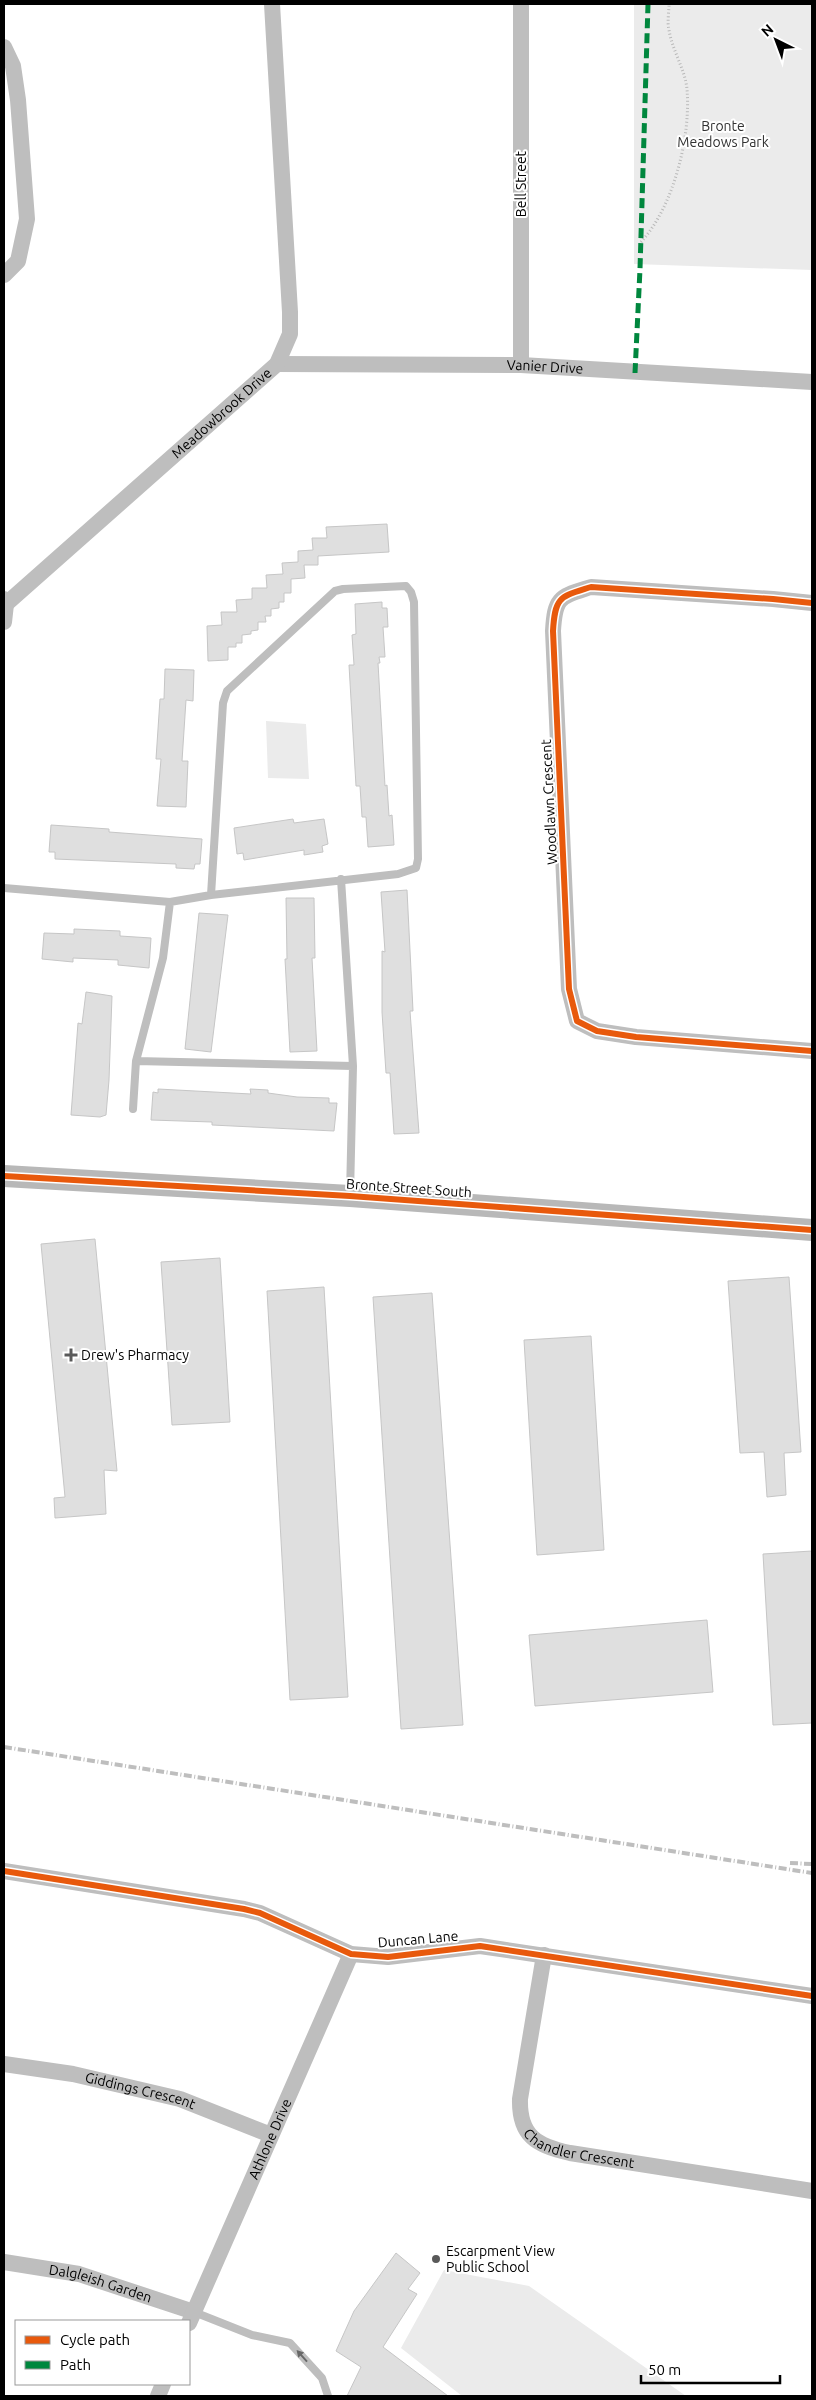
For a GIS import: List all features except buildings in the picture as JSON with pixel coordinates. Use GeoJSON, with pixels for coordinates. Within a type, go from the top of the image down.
{"type":"FeatureCollection","features":[{"type":"Feature","properties":{"kind":"main road","name":"Bronte Street South"},"geometry":{"type":"LineString","coordinates":[[4,1176],[350,1196],[812,1230]]}},
{"type":"Feature","properties":{"kind":"street","name":"Meadowbrook Drive"},"geometry":{"type":"LineString","coordinates":[[5,602],[277,364],[290,334],[290,312],[272,4]]}},
{"type":"Feature","properties":{"kind":"street","name":"Bell Street"},"geometry":{"type":"LineString","coordinates":[[521,4],[521,365]]}},
{"type":"Feature","properties":{"kind":"street"},"geometry":{"type":"LineString","coordinates":[[4,47],[14,66],[27,219],[18,261],[4,275]]}},
{"type":"Feature","properties":{"kind":"street","name":"Vanier Drive"},"geometry":{"type":"LineString","coordinates":[[277,364],[521,365],[812,382]]}},
{"type":"Feature","properties":{"kind":"street","name":"Woodlawn Crescent"},"geometry":{"type":"LineString","coordinates":[[812,604],[773,599],[591,587],[563,596],[555,609],[553,631],[569,989],[577,1020],[597,1031],[636,1037],[812,1051]]}},
{"type":"Feature","properties":{"kind":"street"},"geometry":{"type":"LineString","coordinates":[[4,622],[5,602]]}},
{"type":"Feature","properties":{"kind":"street","name":"Duncan Lane"},"geometry":{"type":"LineString","coordinates":[[4,1871],[244,1909],[260,1913],[351,1954],[376,1956],[409,1955],[480,1946],[812,1996]]}},
{"type":"Feature","properties":{"kind":"street","name":"Athlone Drive"},"geometry":{"type":"LineString","coordinates":[[191,2317],[351,1954]]}},
{"type":"Feature","properties":{"kind":"street","name":"Chandler Crescent"},"geometry":{"type":"LineString","coordinates":[[544,1955],[520,2099],[521,2119],[533,2138],[545,2146],[570,2152],[812,2191]]}},
{"type":"Feature","properties":{"kind":"street","name":"Giddings Crescent"},"geometry":{"type":"LineString","coordinates":[[4,2064],[73,2074],[180,2099],[271,2135]]}},
{"type":"Feature","properties":{"kind":"street","name":"Dalgleish Garden"},"geometry":{"type":"LineString","coordinates":[[4,2262],[79,2274],[191,2317]]}},
{"type":"Feature","properties":{"kind":"lane"},"geometry":{"type":"LineString","coordinates":[[4,888],[170,902],[211,895],[408,872],[416,868],[418,859],[414,602],[411,592],[406,586],[335,591],[227,691],[223,703],[211,895]]}},
{"type":"Feature","properties":{"kind":"lane"},"geometry":{"type":"LineString","coordinates":[[341,879],[352,1066],[350,1196]]}},
{"type":"Feature","properties":{"kind":"lane"},"geometry":{"type":"LineString","coordinates":[[133,1109],[136,1061],[163,958],[170,902]]}},
{"type":"Feature","properties":{"kind":"lane"},"geometry":{"type":"LineString","coordinates":[[136,1061],[352,1066]]}},
{"type":"Feature","properties":{"kind":"lane"},"geometry":{"type":"LineString","coordinates":[[191,2317],[252,2335],[290,2342],[322,2378],[328,2396]]}},
{"type":"Feature","properties":{"kind":"path"},"geometry":{"type":"LineString","coordinates":[[641,242],[652,230],[667,197],[684,146],[687,88],[668,30],[669,4]]}},
{"type":"Feature","properties":{"kind":"green space","name":"Bronte Meadows Park"},"geometry":{"type":"Polygon","coordinates":[[[634,4],[812,4],[812,270],[634,264],[634,4]]]}},
{"type":"Feature","properties":{"kind":"green space"},"geometry":{"type":"Polygon","coordinates":[[[266,721],[306,724],[309,779],[268,778],[266,721]]]}},
{"type":"Feature","properties":{"kind":"green space"},"geometry":{"type":"Polygon","coordinates":[[[444,2270],[529,2286],[686,2396],[462,2396],[401,2348],[444,2270]]]}},
{"type":"Feature","properties":{"kind":"railway"},"geometry":{"type":"LineString","coordinates":[[4,1747],[812,1873]]}},
{"type":"Feature","properties":{"kind":"railway"},"geometry":{"type":"LineString","coordinates":[[790,1863],[812,1864]]}},
{"type":"Feature","properties":{"kind":"marked path"},"geometry":{"type":"LineString","coordinates":[[635,373],[648,4]]}},
{"type":"Feature","properties":{"kind":"cycle path"},"geometry":{"type":"LineString","coordinates":[[812,603],[591,587],[572,593],[561,600],[555,611],[553,631],[569,989],[577,1021],[597,1031],[636,1037],[812,1051]]}},
{"type":"Feature","properties":{"kind":"cycle path"},"geometry":{"type":"LineString","coordinates":[[4,1176],[350,1196],[812,1230]]}},
{"type":"Feature","properties":{"kind":"cycle path"},"geometry":{"type":"LineString","coordinates":[[4,1871],[244,1909],[260,1913],[351,1954],[388,1957],[480,1946],[812,1996]]}},
{"type":"Feature","properties":{"kind":"place","name":"Drew's Pharmacy"},"geometry":{"type":"Point","coordinates":[71,1355]}},
{"type":"Feature","properties":{"kind":"place","name":"Escarpment View Public School"},"geometry":{"type":"Point","coordinates":[436,2259]}}]}
